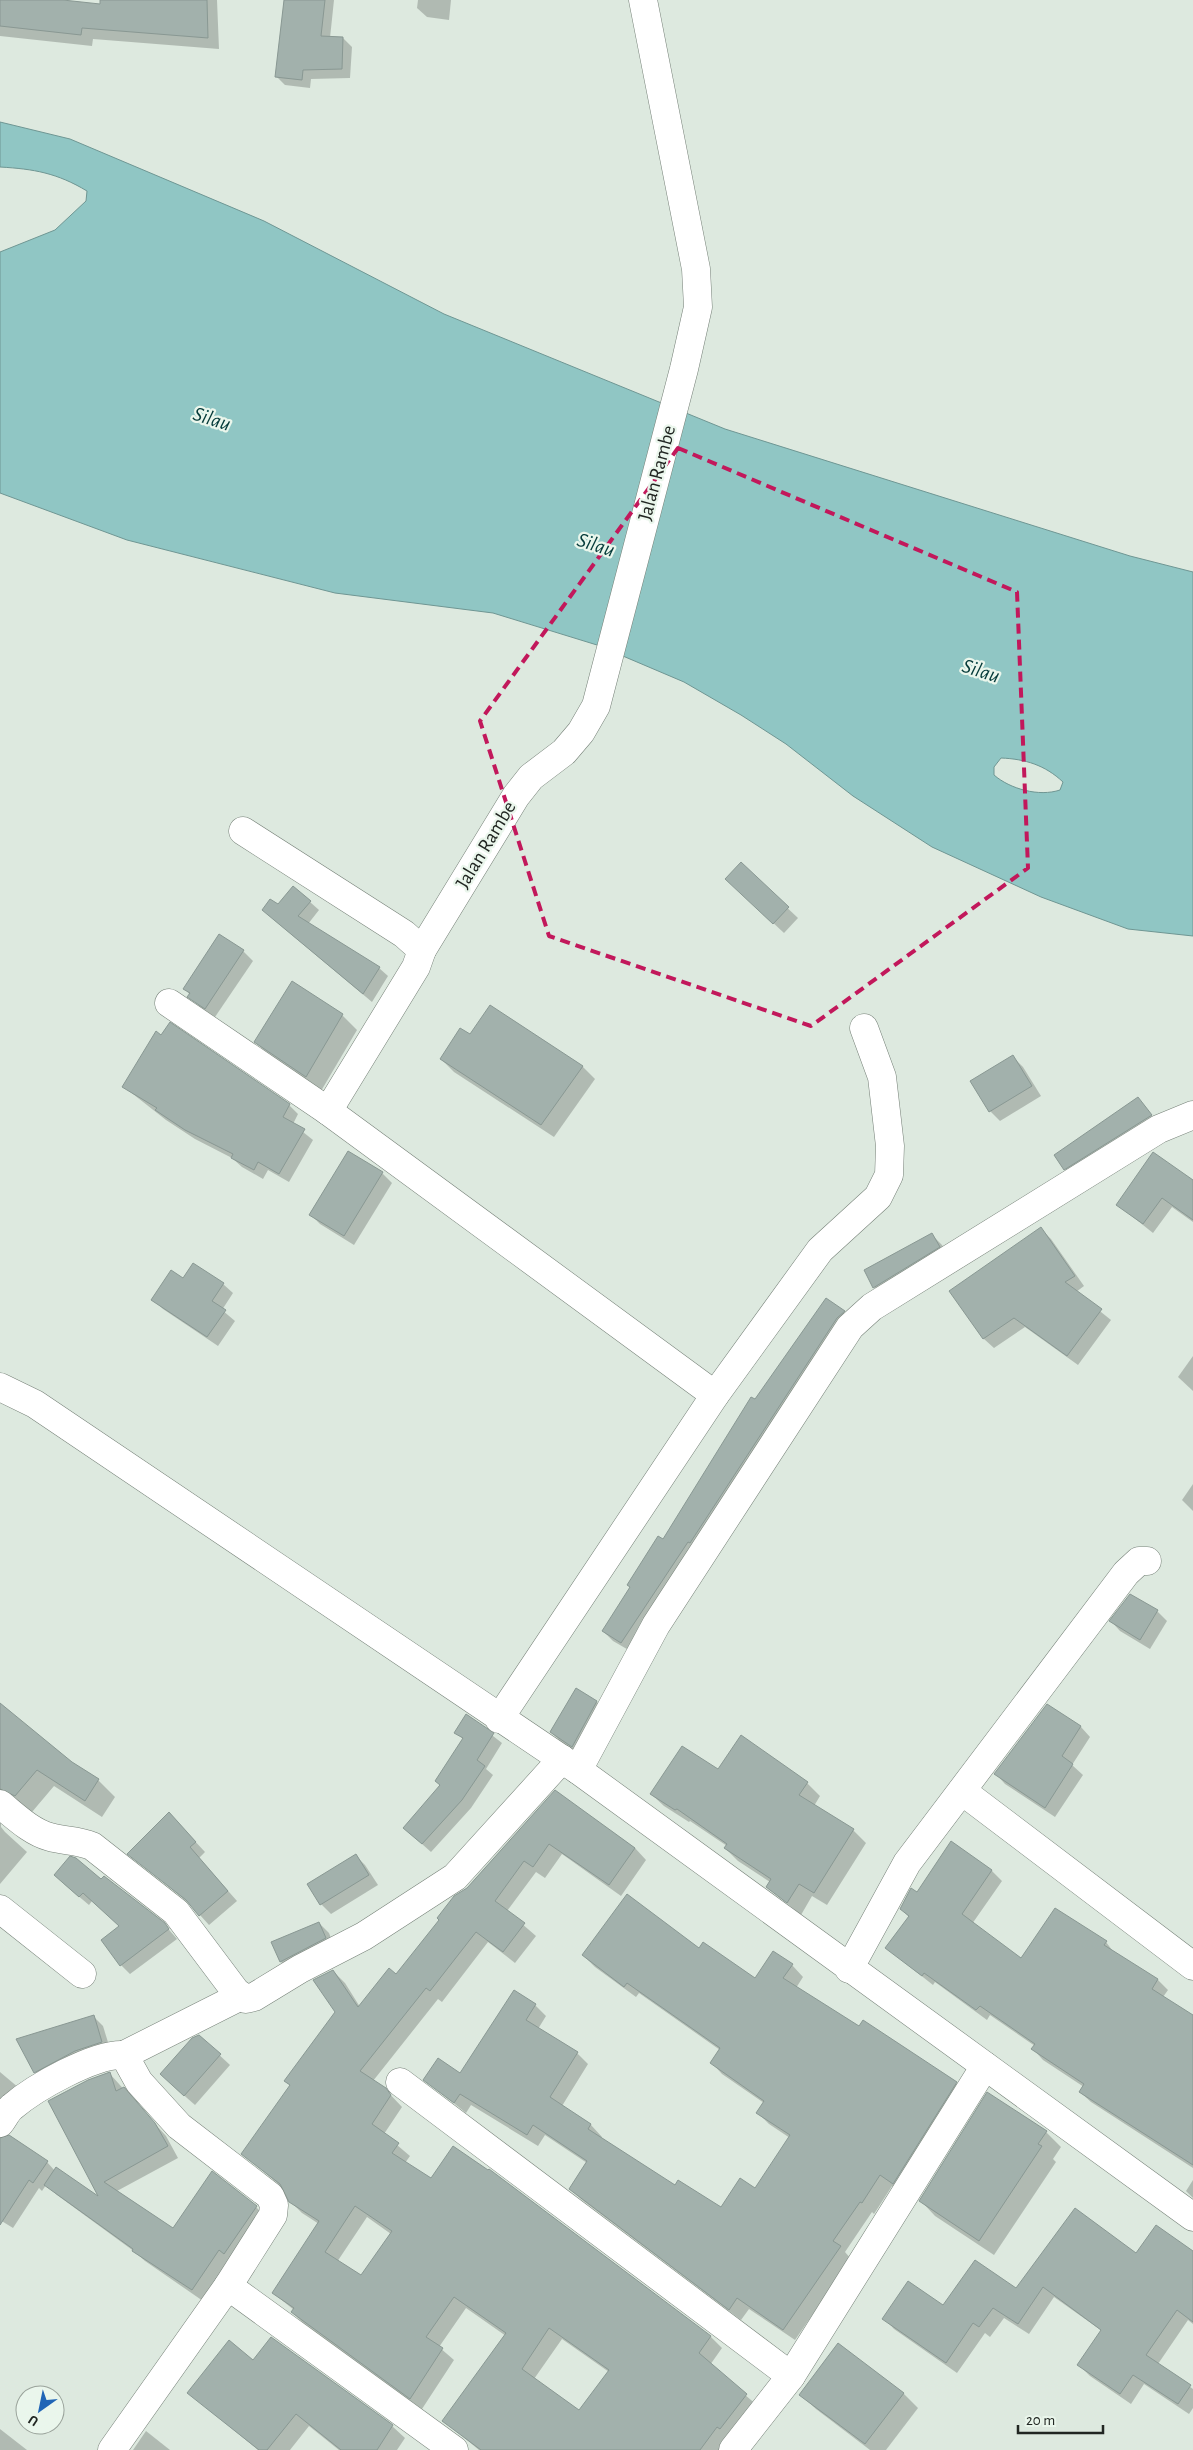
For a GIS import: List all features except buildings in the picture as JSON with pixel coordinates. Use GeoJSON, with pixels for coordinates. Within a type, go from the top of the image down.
{"type":"FeatureCollection","features":[{"type":"Feature","properties":{"kind":"street","name":"Jalan Rambe"},"geometry":{"type":"LineString","coordinates":[[328,1112],[416,967],[422,950],[516,796],[531,777],[564,752],[581,732],[596,706],[684,369],[698,307],[696,269],[643,0]]}},
{"type":"Feature","properties":{"kind":"street"},"geometry":{"type":"LineString","coordinates":[[243,831],[404,934],[422,950]]}},
{"type":"Feature","properties":{"kind":"street"},"geometry":{"type":"LineString","coordinates":[[169,1003],[328,1112],[715,1396]]}},
{"type":"Feature","properties":{"kind":"street"},"geometry":{"type":"LineString","coordinates":[[499,1719],[715,1396],[820,1250],[878,1197],[889,1175],[890,1146],[882,1076],[864,1028]]}},
{"type":"Feature","properties":{"kind":"street"},"geometry":{"type":"LineString","coordinates":[[0,1804],[38,1833],[51,1838],[79,1840],[92,1846],[176,1912],[240,1996],[246,1998],[254,1997],[300,1969],[364,1936],[455,1877],[570,1765],[656,1625],[850,1328],[872,1307],[1159,1128],[1193,1115]]}},
{"type":"Feature","properties":{"kind":"street"},"geometry":{"type":"LineString","coordinates":[[0,1387],[35,1404],[499,1719],[570,1765],[1193,2217]]}},
{"type":"Feature","properties":{"kind":"street"},"geometry":{"type":"LineString","coordinates":[[849,1968],[907,1863],[1126,1573],[1139,1561],[1147,1561]]}},
{"type":"Feature","properties":{"kind":"street"},"geometry":{"type":"LineString","coordinates":[[962,1791],[1193,1966]]}},
{"type":"Feature","properties":{"kind":"street"},"geometry":{"type":"LineString","coordinates":[[0,1909],[82,1974]]}},
{"type":"Feature","properties":{"kind":"street"},"geometry":{"type":"LineString","coordinates":[[0,2123],[11,2108],[70,2070],[112,2054],[124,2055],[240,1996]]}},
{"type":"Feature","properties":{"kind":"street"},"geometry":{"type":"LineString","coordinates":[[112,2450],[228,2286],[273,2215],[274,2204],[270,2196],[179,2126],[139,2082],[124,2055]]}},
{"type":"Feature","properties":{"kind":"street"},"geometry":{"type":"LineString","coordinates":[[733,2450],[791,2376],[985,2066]]}},
{"type":"Feature","properties":{"kind":"street"},"geometry":{"type":"LineString","coordinates":[[400,2082],[791,2376]]}},
{"type":"Feature","properties":{"kind":"street"},"geometry":{"type":"LineString","coordinates":[[228,2286],[454,2450]]}},
{"type":"Feature","properties":{"kind":"highlighted area"},"geometry":{"type":"Polygon","coordinates":[[[678,448],[1017,592],[1028,868],[811,1026],[549,936],[480,721],[678,448]]]}},
{"type":"Feature","properties":{"kind":"water","name":"Silau"},"geometry":{"type":"Polygon","coordinates":[[[0,122],[70,139],[264,221],[444,314],[725,429],[1130,556],[1193,572],[1193,936],[1128,929],[1041,897],[932,847],[853,796],[786,744],[741,715],[684,682],[597,645],[493,613],[335,593],[127,540],[0,493],[0,252],[55,230],[86,201],[87,191],[66,180],[45,173],[0,167],[0,122]],[[1001,758],[994,767],[994,775],[1016,788],[1043,793],[1060,790],[1063,782],[1049,771],[1034,764],[1001,758]]]}}]}
